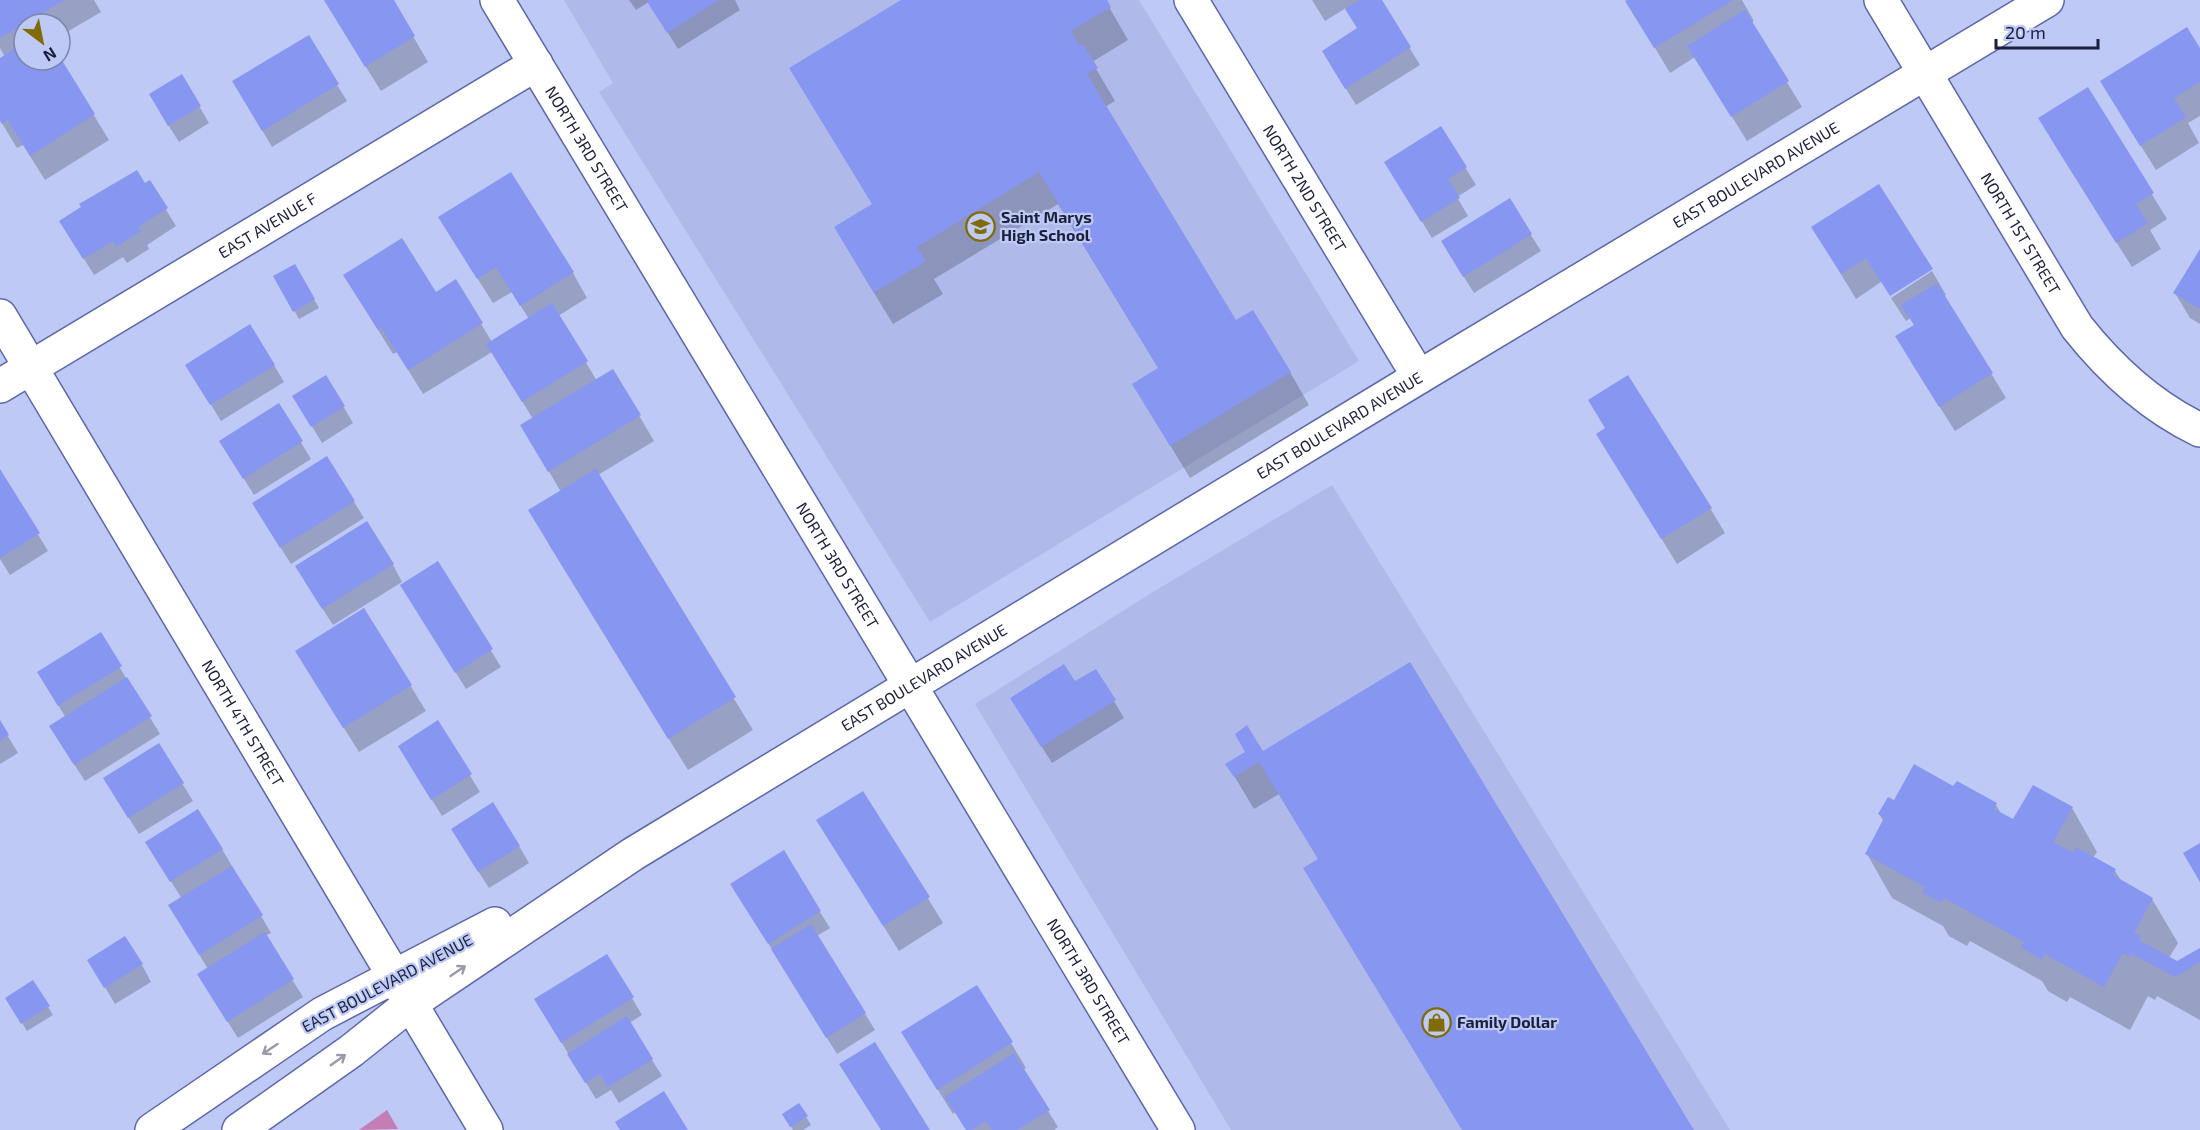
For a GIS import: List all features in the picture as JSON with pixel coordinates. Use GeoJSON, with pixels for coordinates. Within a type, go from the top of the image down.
{"type":"FeatureCollection","features":[{"type":"Feature","properties":{"kind":"street","name":"NORTH 3RD STREET"},"geometry":{"type":"LineString","coordinates":[[497,0],[1178,1130]]}},
{"type":"Feature","properties":{"kind":"street","name":"NORTH 2ND STREET"},"geometry":{"type":"LineString","coordinates":[[1191,0],[1419,377]]}},
{"type":"Feature","properties":{"kind":"street","name":"NORTH 1ST STREET"},"geometry":{"type":"LineString","coordinates":[[1881,0],[2077,327],[2097,352],[2142,395],[2166,412],[2200,430]]}},
{"type":"Feature","properties":{"kind":"street","name":"EAST BOULEVARD AVENUE"},"geometry":{"type":"LineString","coordinates":[[152,1130],[322,1014],[401,991],[633,854],[1419,377],[2047,0]]}},
{"type":"Feature","properties":{"kind":"street","name":"EAST AVENUE F"},"geometry":{"type":"LineString","coordinates":[[0,386],[536,64]]}},
{"type":"Feature","properties":{"kind":"street","name":"NORTH 4TH STREET"},"geometry":{"type":"LineString","coordinates":[[0,316],[486,1130]]}},
{"type":"Feature","properties":{"kind":"street","name":"EAST BOULEVARD AVENUE"},"geometry":{"type":"LineString","coordinates":[[239,1130],[351,1051],[401,991]]}},
{"type":"Feature","properties":{"kind":"shaded area","name":"Saint Marys High School"},"geometry":{"type":"Polygon","coordinates":[[[564,0],[1139,0],[1359,361],[930,622],[599,92],[613,83],[564,0]]]}},
{"type":"Feature","properties":{"kind":"shaded area"},"geometry":{"type":"Polygon","coordinates":[[[1332,485],[1730,1130],[1231,1130],[975,704],[1153,592],[1332,485]]]}},
{"type":"Feature","properties":{"kind":"shaded area"},"geometry":{"type":"Polygon","coordinates":[[[387,1110],[398,1129],[359,1130],[387,1110]]]}},
{"type":"Feature","properties":{"kind":"building"},"geometry":{"type":"Polygon","coordinates":[[[0,0],[64,0],[44,12],[12,12],[12,31],[0,38],[0,0]]]}},
{"type":"Feature","properties":{"kind":"building"},"geometry":{"type":"Polygon","coordinates":[[[324,0],[394,0],[415,36],[365,67],[324,0]]]}},
{"type":"Feature","properties":{"kind":"building"},"geometry":{"type":"Polygon","coordinates":[[[646,0],[719,0],[667,33],[646,0]]]}},
{"type":"Feature","properties":{"kind":"building"},"geometry":{"type":"Polygon","coordinates":[[[901,0],[1107,0],[1111,7],[1071,31],[1079,46],[1083,44],[1098,68],[1087,74],[1236,320],[1253,310],[1291,372],[1170,446],[1132,384],[1158,368],[1039,172],[917,247],[926,261],[874,293],[834,227],[872,204],[789,68],[901,0]]]}},
{"type":"Feature","properties":{"kind":"building"},"geometry":{"type":"Polygon","coordinates":[[[1360,0],[1382,0],[1411,47],[1345,89],[1322,51],[1357,28],[1345,9],[1360,0]]]}},
{"type":"Feature","properties":{"kind":"building"},"geometry":{"type":"Polygon","coordinates":[[[1733,0],[1654,48],[1625,1],[1733,0]]]}},
{"type":"Feature","properties":{"kind":"building"},"geometry":{"type":"Polygon","coordinates":[[[1745,10],[1789,81],[1731,117],[1687,46],[1745,10]]]}},
{"type":"Feature","properties":{"kind":"building"},"geometry":{"type":"Polygon","coordinates":[[[2187,27],[2200,48],[2200,82],[2174,98],[2186,117],[2140,146],[2100,81],[2187,27]]]}},
{"type":"Feature","properties":{"kind":"building"},"geometry":{"type":"Polygon","coordinates":[[[309,35],[339,84],[262,131],[232,81],[309,35]]]}},
{"type":"Feature","properties":{"kind":"building"},"geometry":{"type":"Polygon","coordinates":[[[12,50],[12,72],[69,72],[95,114],[30,156],[8,120],[2,124],[0,121],[0,58],[12,50]]]}},
{"type":"Feature","properties":{"kind":"building"},"geometry":{"type":"Polygon","coordinates":[[[182,74],[201,106],[168,126],[149,94],[182,74]]]}},
{"type":"Feature","properties":{"kind":"building"},"geometry":{"type":"Polygon","coordinates":[[[2088,87],[2154,193],[2136,204],[2148,223],[2116,243],[2038,118],[2088,87]]]}},
{"type":"Feature","properties":{"kind":"building"},"geometry":{"type":"Polygon","coordinates":[[[1441,126],[1467,167],[1448,179],[1460,198],[1421,222],[1384,162],[1441,126]]]}},
{"type":"Feature","properties":{"kind":"building"},"geometry":{"type":"Polygon","coordinates":[[[137,170],[145,183],[150,180],[168,208],[138,227],[141,231],[116,247],[113,241],[83,259],[59,221],[81,207],[79,204],[137,170]]]}},
{"type":"Feature","properties":{"kind":"building"},"geometry":{"type":"Polygon","coordinates":[[[511,172],[574,272],[520,306],[496,267],[477,279],[438,217],[511,172]]]}},
{"type":"Feature","properties":{"kind":"building"},"geometry":{"type":"Polygon","coordinates":[[[1879,184],[1933,269],[1890,296],[1866,258],[1841,274],[1811,227],[1879,184]]]}},
{"type":"Feature","properties":{"kind":"building"},"geometry":{"type":"Polygon","coordinates":[[[1510,198],[1532,234],[1463,277],[1441,241],[1510,198]]]}},
{"type":"Feature","properties":{"kind":"building"},"geometry":{"type":"Polygon","coordinates":[[[402,238],[436,292],[456,279],[483,323],[408,370],[381,328],[378,330],[343,275],[402,238]]]}},
{"type":"Feature","properties":{"kind":"building"},"geometry":{"type":"Polygon","coordinates":[[[2200,249],[2200,309],[2173,293],[2200,249]]]}},
{"type":"Feature","properties":{"kind":"building"},"geometry":{"type":"Polygon","coordinates":[[[295,264],[315,299],[293,312],[273,276],[295,264]]]}},
{"type":"Feature","properties":{"kind":"building"},"geometry":{"type":"Polygon","coordinates":[[[1937,283],[1993,373],[1939,407],[1895,336],[1914,325],[1901,305],[1937,283]]]}},
{"type":"Feature","properties":{"kind":"building"},"geometry":{"type":"Polygon","coordinates":[[[552,303],[588,361],[522,402],[486,344],[552,303]]]}},
{"type":"Feature","properties":{"kind":"building"},"geometry":{"type":"Polygon","coordinates":[[[250,324],[275,365],[210,405],[185,365],[250,324]]]}},
{"type":"Feature","properties":{"kind":"building"},"geometry":{"type":"Polygon","coordinates":[[[613,369],[641,415],[548,472],[520,425],[613,369]]]}},
{"type":"Feature","properties":{"kind":"building"},"geometry":{"type":"Polygon","coordinates":[[[326,375],[345,406],[311,427],[292,396],[326,375]]]}},
{"type":"Feature","properties":{"kind":"building"},"geometry":{"type":"Polygon","coordinates":[[[1628,375],[1712,508],[1661,539],[1596,434],[1605,428],[1588,400],[1628,375]]]}},
{"type":"Feature","properties":{"kind":"building"},"geometry":{"type":"Polygon","coordinates":[[[279,403],[303,441],[243,479],[219,441],[279,403]]]}},
{"type":"Feature","properties":{"kind":"building"},"geometry":{"type":"Polygon","coordinates":[[[327,456],[355,501],[280,548],[252,503],[327,456]]]}},
{"type":"Feature","properties":{"kind":"building"},"geometry":{"type":"Polygon","coordinates":[[[0,469],[40,533],[0,558],[0,469]]]}},
{"type":"Feature","properties":{"kind":"building"},"geometry":{"type":"Polygon","coordinates":[[[596,469],[736,697],[668,739],[528,510],[596,469]]]}},
{"type":"Feature","properties":{"kind":"building"},"geometry":{"type":"Polygon","coordinates":[[[367,521],[394,564],[322,609],[295,566],[367,521]]]}},
{"type":"Feature","properties":{"kind":"building"},"geometry":{"type":"Polygon","coordinates":[[[438,561],[493,649],[455,673],[400,585],[438,561]]]}},
{"type":"Feature","properties":{"kind":"building"},"geometry":{"type":"Polygon","coordinates":[[[364,608],[412,685],[343,728],[295,651],[364,608]]]}},
{"type":"Feature","properties":{"kind":"building"},"geometry":{"type":"Polygon","coordinates":[[[101,632],[122,666],[58,706],[37,672],[101,632]]]}},
{"type":"Feature","properties":{"kind":"building"},"geometry":{"type":"Polygon","coordinates":[[[1410,662],[1694,1130],[1462,1130],[1303,868],[1318,859],[1259,762],[1234,777],[1225,764],[1245,752],[1235,734],[1247,725],[1263,751],[1410,662]]]}},
{"type":"Feature","properties":{"kind":"building"},"geometry":{"type":"Polygon","coordinates":[[[1064,664],[1075,681],[1096,669],[1116,700],[1041,747],[1010,698],[1064,664]]]}},
{"type":"Feature","properties":{"kind":"building"},"geometry":{"type":"Polygon","coordinates":[[[127,677],[152,716],[74,765],[49,726],[127,677]]]}},
{"type":"Feature","properties":{"kind":"building"},"geometry":{"type":"Polygon","coordinates":[[[0,720],[9,735],[0,741],[0,720]]]}},
{"type":"Feature","properties":{"kind":"building"},"geometry":{"type":"Polygon","coordinates":[[[438,720],[472,774],[431,800],[398,746],[438,720]]]}},
{"type":"Feature","properties":{"kind":"building"},"geometry":{"type":"Polygon","coordinates":[[[159,743],[184,783],[128,818],[103,778],[159,743]]]}},
{"type":"Feature","properties":{"kind":"building"},"geometry":{"type":"Polygon","coordinates":[[[1914,764],[1953,786],[1957,781],[1997,803],[1994,809],[2013,819],[2033,785],[2073,807],[2053,842],[2073,853],[2076,847],[2116,869],[2113,875],[2153,898],[2134,933],[2141,936],[2139,940],[2177,961],[2200,948],[2200,962],[2175,977],[2132,954],[2130,957],[2123,953],[2104,987],[2045,954],[2042,960],[2021,947],[2024,942],[1944,898],[1941,903],[1922,892],[1925,887],[1865,854],[1884,818],[1878,814],[1888,797],[1894,800],[1914,764]]]}},
{"type":"Feature","properties":{"kind":"building"},"geometry":{"type":"Polygon","coordinates":[[[863,791],[930,897],[883,926],[816,820],[863,791]]]}},
{"type":"Feature","properties":{"kind":"building"},"geometry":{"type":"Polygon","coordinates":[[[493,802],[520,846],[478,872],[451,829],[493,802]]]}},
{"type":"Feature","properties":{"kind":"building"},"geometry":{"type":"Polygon","coordinates":[[[198,809],[223,849],[170,882],[145,842],[198,809]]]}},
{"type":"Feature","properties":{"kind":"building"},"geometry":{"type":"Polygon","coordinates":[[[2200,843],[2200,882],[2183,853],[2200,843]]]}},
{"type":"Feature","properties":{"kind":"building"},"geometry":{"type":"Polygon","coordinates":[[[784,850],[821,911],[768,944],[730,884],[784,850]]]}},
{"type":"Feature","properties":{"kind":"building"},"geometry":{"type":"Polygon","coordinates":[[[232,866],[263,915],[199,955],[168,905],[232,866]]]}},
{"type":"Feature","properties":{"kind":"building"},"geometry":{"type":"Polygon","coordinates":[[[811,924],[866,1013],[826,1038],[771,949],[811,924]]]}},
{"type":"Feature","properties":{"kind":"building"},"geometry":{"type":"Polygon","coordinates":[[[265,932],[294,979],[227,1022],[197,974],[265,932]]]}},
{"type":"Feature","properties":{"kind":"building"},"geometry":{"type":"Polygon","coordinates":[[[125,936],[143,964],[104,988],[87,960],[125,936]]]}},
{"type":"Feature","properties":{"kind":"building"},"geometry":{"type":"Polygon","coordinates":[[[607,954],[634,997],[561,1043],[534,999],[607,954]]]}},
{"type":"Feature","properties":{"kind":"building"},"geometry":{"type":"Polygon","coordinates":[[[33,980],[50,1006],[21,1024],[5,998],[33,980]]]}},
{"type":"Feature","properties":{"kind":"building"},"geometry":{"type":"Polygon","coordinates":[[[977,985],[1013,1042],[937,1090],[901,1032],[977,985]]]}},
{"type":"Feature","properties":{"kind":"building"},"geometry":{"type":"Polygon","coordinates":[[[627,1016],[653,1059],[608,1087],[600,1074],[585,1083],[567,1054],[627,1016]]]}},
{"type":"Feature","properties":{"kind":"building"},"geometry":{"type":"Polygon","coordinates":[[[875,1042],[930,1130],[881,1130],[839,1064],[875,1042]]]}},
{"type":"Feature","properties":{"kind":"building"},"geometry":{"type":"Polygon","coordinates":[[[1014,1053],[1050,1110],[1017,1130],[992,1130],[986,1121],[972,1130],[966,1130],[945,1097],[1014,1053]]]}},
{"type":"Feature","properties":{"kind":"building"},"geometry":{"type":"Polygon","coordinates":[[[664,1091],[688,1130],[620,1130],[615,1122],[664,1091]]]}},
{"type":"Feature","properties":{"kind":"building"},"geometry":{"type":"Polygon","coordinates":[[[799,1103],[808,1116],[790,1127],[782,1114],[799,1103]]]}},
{"type":"Feature","properties":{"kind":"place","name":"Saint Marys High School"},"geometry":{"type":"Point","coordinates":[980,226]}},
{"type":"Feature","properties":{"kind":"place","name":"Family Dollar"},"geometry":{"type":"Point","coordinates":[1436,1022]}}]}
